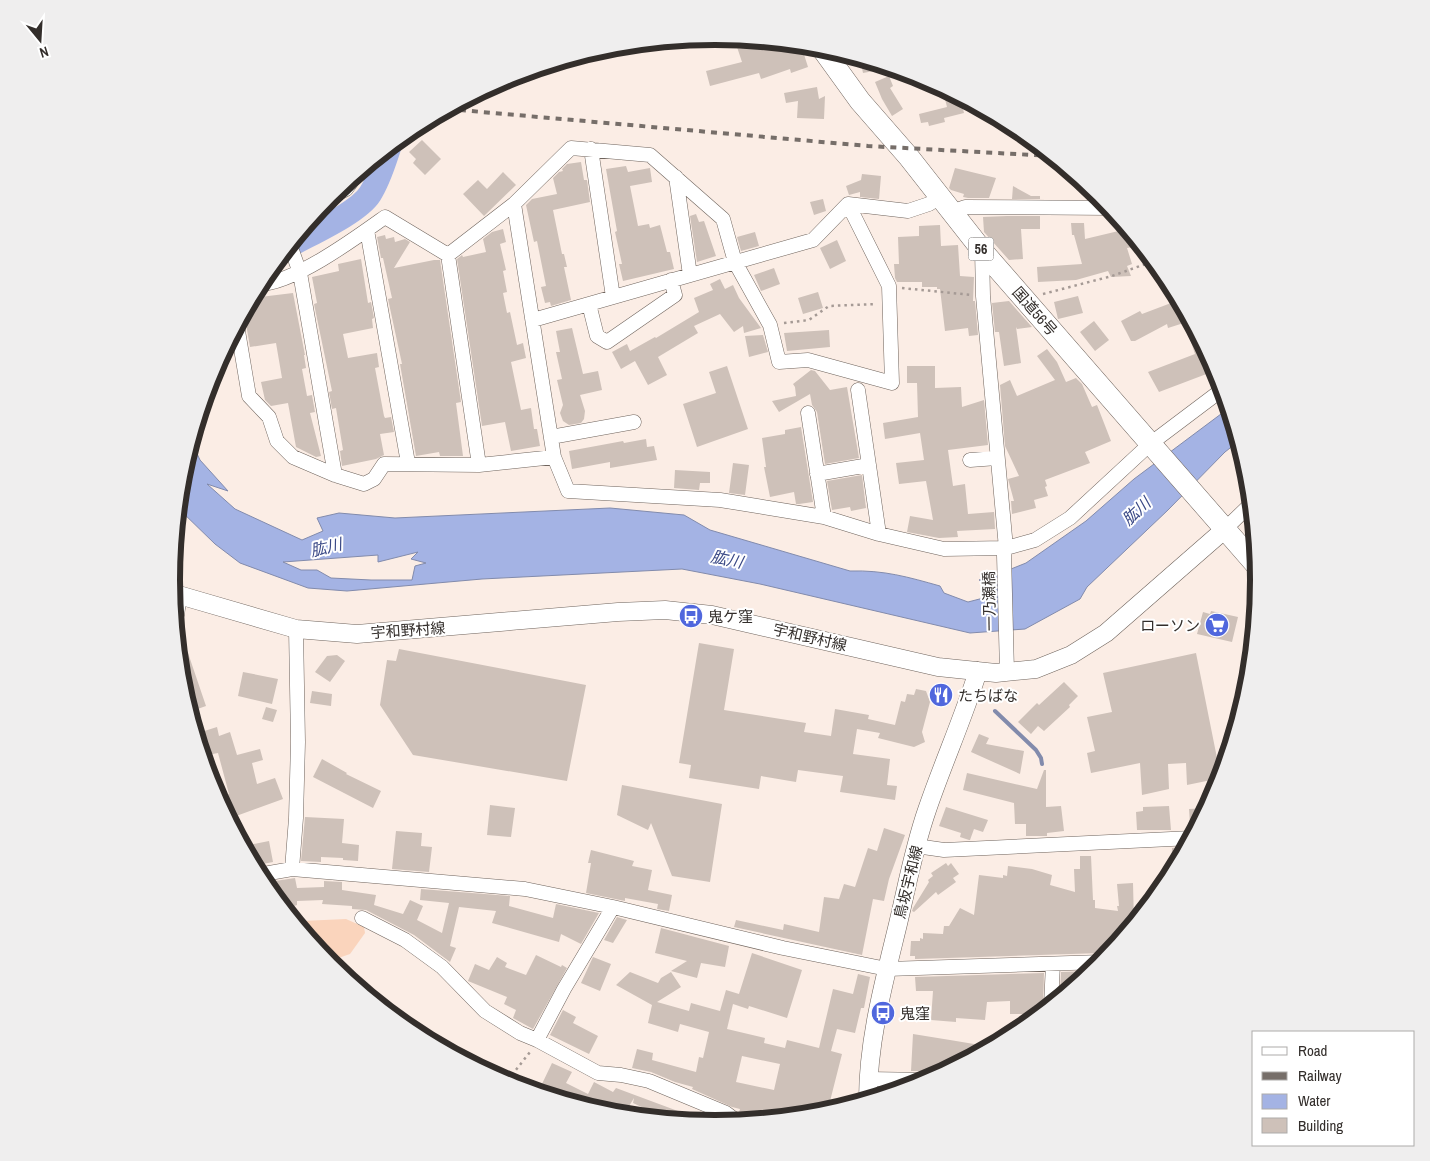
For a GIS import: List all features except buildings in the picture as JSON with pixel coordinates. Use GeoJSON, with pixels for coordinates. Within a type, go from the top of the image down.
{"type":"FeatureCollection","features":[{"type":"Feature","properties":{"kind":"highway","name":"国道56号"},"geometry":{"type":"LineString","coordinates":[[828,57],[860,101],[908,156],[982,250],[1249,558]]}},
{"type":"Feature","properties":{"kind":"main road","name":"宇和野村線"},"geometry":{"type":"LineString","coordinates":[[180,595],[296,628],[357,634],[618,612],[665,610],[712,614],[938,667],[996,674],[1036,669],[1071,655],[1106,633],[1224,530]]}},
{"type":"Feature","properties":{"kind":"main road","name":"鳥坂宇和線"},"geometry":{"type":"LineString","coordinates":[[868,1094],[872,1041],[916,846],[926,811],[965,712],[978,671]]}},
{"type":"Feature","properties":{"kind":"street"},"geometry":{"type":"LineString","coordinates":[[448,255],[514,204],[571,148],[650,155],[723,220],[735,262],[770,326],[780,362],[808,360],[892,384],[889,286],[848,204]]}},
{"type":"Feature","properties":{"kind":"street"},"geometry":{"type":"LineString","coordinates":[[591,150],[613,297]]}},
{"type":"Feature","properties":{"kind":"street"},"geometry":{"type":"LineString","coordinates":[[676,177],[690,275]]}},
{"type":"Feature","properties":{"kind":"street"},"geometry":{"type":"LineString","coordinates":[[514,204],[554,457],[568,490],[720,500],[824,517],[879,534],[944,549],[1005,551],[1035,540],[1070,518],[1155,449],[1217,394]]}},
{"type":"Feature","properties":{"kind":"street"},"geometry":{"type":"LineString","coordinates":[[848,204],[908,211],[929,204],[965,208],[1100,208]]}},
{"type":"Feature","properties":{"kind":"street"},"geometry":{"type":"LineString","coordinates":[[533,320],[813,240],[848,204]]}},
{"type":"Feature","properties":{"kind":"street"},"geometry":{"type":"LineString","coordinates":[[271,282],[300,272],[385,217],[448,255]]}},
{"type":"Feature","properties":{"kind":"street"},"geometry":{"type":"LineString","coordinates":[[367,230],[408,464]]}},
{"type":"Feature","properties":{"kind":"street","name":"一乃瀬橋"},"geometry":{"type":"LineString","coordinates":[[982,250],[983,296],[1005,551],[1007,672]]}},
{"type":"Feature","properties":{"kind":"street"},"geometry":{"type":"LineString","coordinates":[[293,252],[300,272],[335,475]]}},
{"type":"Feature","properties":{"kind":"street"},"geometry":{"type":"LineString","coordinates":[[448,255],[479,465]]}},
{"type":"Feature","properties":{"kind":"street"},"geometry":{"type":"LineString","coordinates":[[588,304],[597,336],[607,342],[675,295],[671,280]]}},
{"type":"Feature","properties":{"kind":"street"},"geometry":{"type":"LineString","coordinates":[[239,336],[249,396],[269,417],[276,441],[293,457],[335,475],[364,484],[374,479],[384,464],[479,465],[554,457]]}},
{"type":"Feature","properties":{"kind":"street"},"geometry":{"type":"LineString","coordinates":[[858,390],[879,534]]}},
{"type":"Feature","properties":{"kind":"street"},"geometry":{"type":"LineString","coordinates":[[808,413],[824,517]]}},
{"type":"Feature","properties":{"kind":"street"},"geometry":{"type":"LineString","coordinates":[[551,437],[634,422]]}},
{"type":"Feature","properties":{"kind":"street"},"geometry":{"type":"LineString","coordinates":[[970,460],[997,458]]}},
{"type":"Feature","properties":{"kind":"street"},"geometry":{"type":"LineString","coordinates":[[817,474],[869,465]]}},
{"type":"Feature","properties":{"kind":"street"},"geometry":{"type":"LineString","coordinates":[[1224,530],[1246,509]]}},
{"type":"Feature","properties":{"kind":"street"},"geometry":{"type":"LineString","coordinates":[[292,869],[296,818],[298,742],[296,628]]}},
{"type":"Feature","properties":{"kind":"street"},"geometry":{"type":"LineString","coordinates":[[916,846],[944,850],[1184,838]]}},
{"type":"Feature","properties":{"kind":"street"},"geometry":{"type":"LineString","coordinates":[[267,873],[292,869],[525,889],[613,907],[783,948],[887,970],[1090,962]]}},
{"type":"Feature","properties":{"kind":"street"},"geometry":{"type":"LineString","coordinates":[[535,1044],[564,989],[613,907]]}},
{"type":"Feature","properties":{"kind":"street"},"geometry":{"type":"LineString","coordinates":[[362,918],[405,940],[442,967],[485,1011],[535,1044],[598,1073],[622,1075],[649,1081],[729,1116]]}},
{"type":"Feature","properties":{"kind":"street"},"geometry":{"type":"LineString","coordinates":[[1051,996],[1053,964]]}},
{"type":"Feature","properties":{"kind":"street"},"geometry":{"type":"LineString","coordinates":[[868,1079],[908,1080]]}},
{"type":"Feature","properties":{"kind":"path"},"geometry":{"type":"LineString","coordinates":[[1024,299],[1112,276],[1146,264]]}},
{"type":"Feature","properties":{"kind":"path"},"geometry":{"type":"LineString","coordinates":[[889,286],[983,296]]}},
{"type":"Feature","properties":{"kind":"path"},"geometry":{"type":"LineString","coordinates":[[770,326],[810,320],[829,306],[890,303]]}},
{"type":"Feature","properties":{"kind":"path"},"geometry":{"type":"LineString","coordinates":[[511,1076],[535,1044]]}},
{"type":"Feature","properties":{"kind":"shaded area"},"geometry":{"type":"Polygon","coordinates":[[[346,919],[364,927],[365,933],[350,954],[336,959],[302,921],[346,919]]]}},
{"type":"Feature","properties":{"kind":"water","name":"肱川"},"geometry":{"type":"Polygon","coordinates":[[[1223,412],[1233,446],[1087,587],[1080,599],[1025,629],[970,633],[760,584],[682,569],[482,579],[347,591],[308,588],[240,563],[215,544],[184,514],[196,451],[200,460],[228,491],[207,484],[235,509],[302,540],[323,531],[317,518],[339,513],[395,518],[610,508],[684,515],[710,530],[850,571],[885,573],[940,586],[944,593],[968,602],[995,595],[995,585],[979,580],[1026,563],[1086,521],[1134,479],[1223,412]],[[418,552],[378,562],[378,555],[283,562],[301,570],[317,570],[331,578],[371,580],[412,580],[415,566],[426,563],[411,559],[418,552]]]}},
{"type":"Feature","properties":{"kind":"waterway"},"geometry":{"type":"LineString","coordinates":[[303,239],[345,216],[364,201],[376,183],[385,159]]}},
{"type":"Feature","properties":{"kind":"waterway"},"geometry":{"type":"LineString","coordinates":[[995,711],[1036,750],[1042,764]]}},
{"type":"Feature","properties":{"kind":"railway"},"geometry":{"type":"LineString","coordinates":[[460,110],[868,146],[1040,155]]}},
{"type":"Feature","properties":{"kind":"place","name":"鬼ケ窪"},"geometry":{"type":"Point","coordinates":[691,616]}},
{"type":"Feature","properties":{"kind":"place","name":"ローソン"},"geometry":{"type":"Point","coordinates":[1217,625]}},
{"type":"Feature","properties":{"kind":"place","name":"たちばな"},"geometry":{"type":"Point","coordinates":[941,695]}},
{"type":"Feature","properties":{"kind":"place","name":"鬼窪"},"geometry":{"type":"Point","coordinates":[883,1013]}}]}
